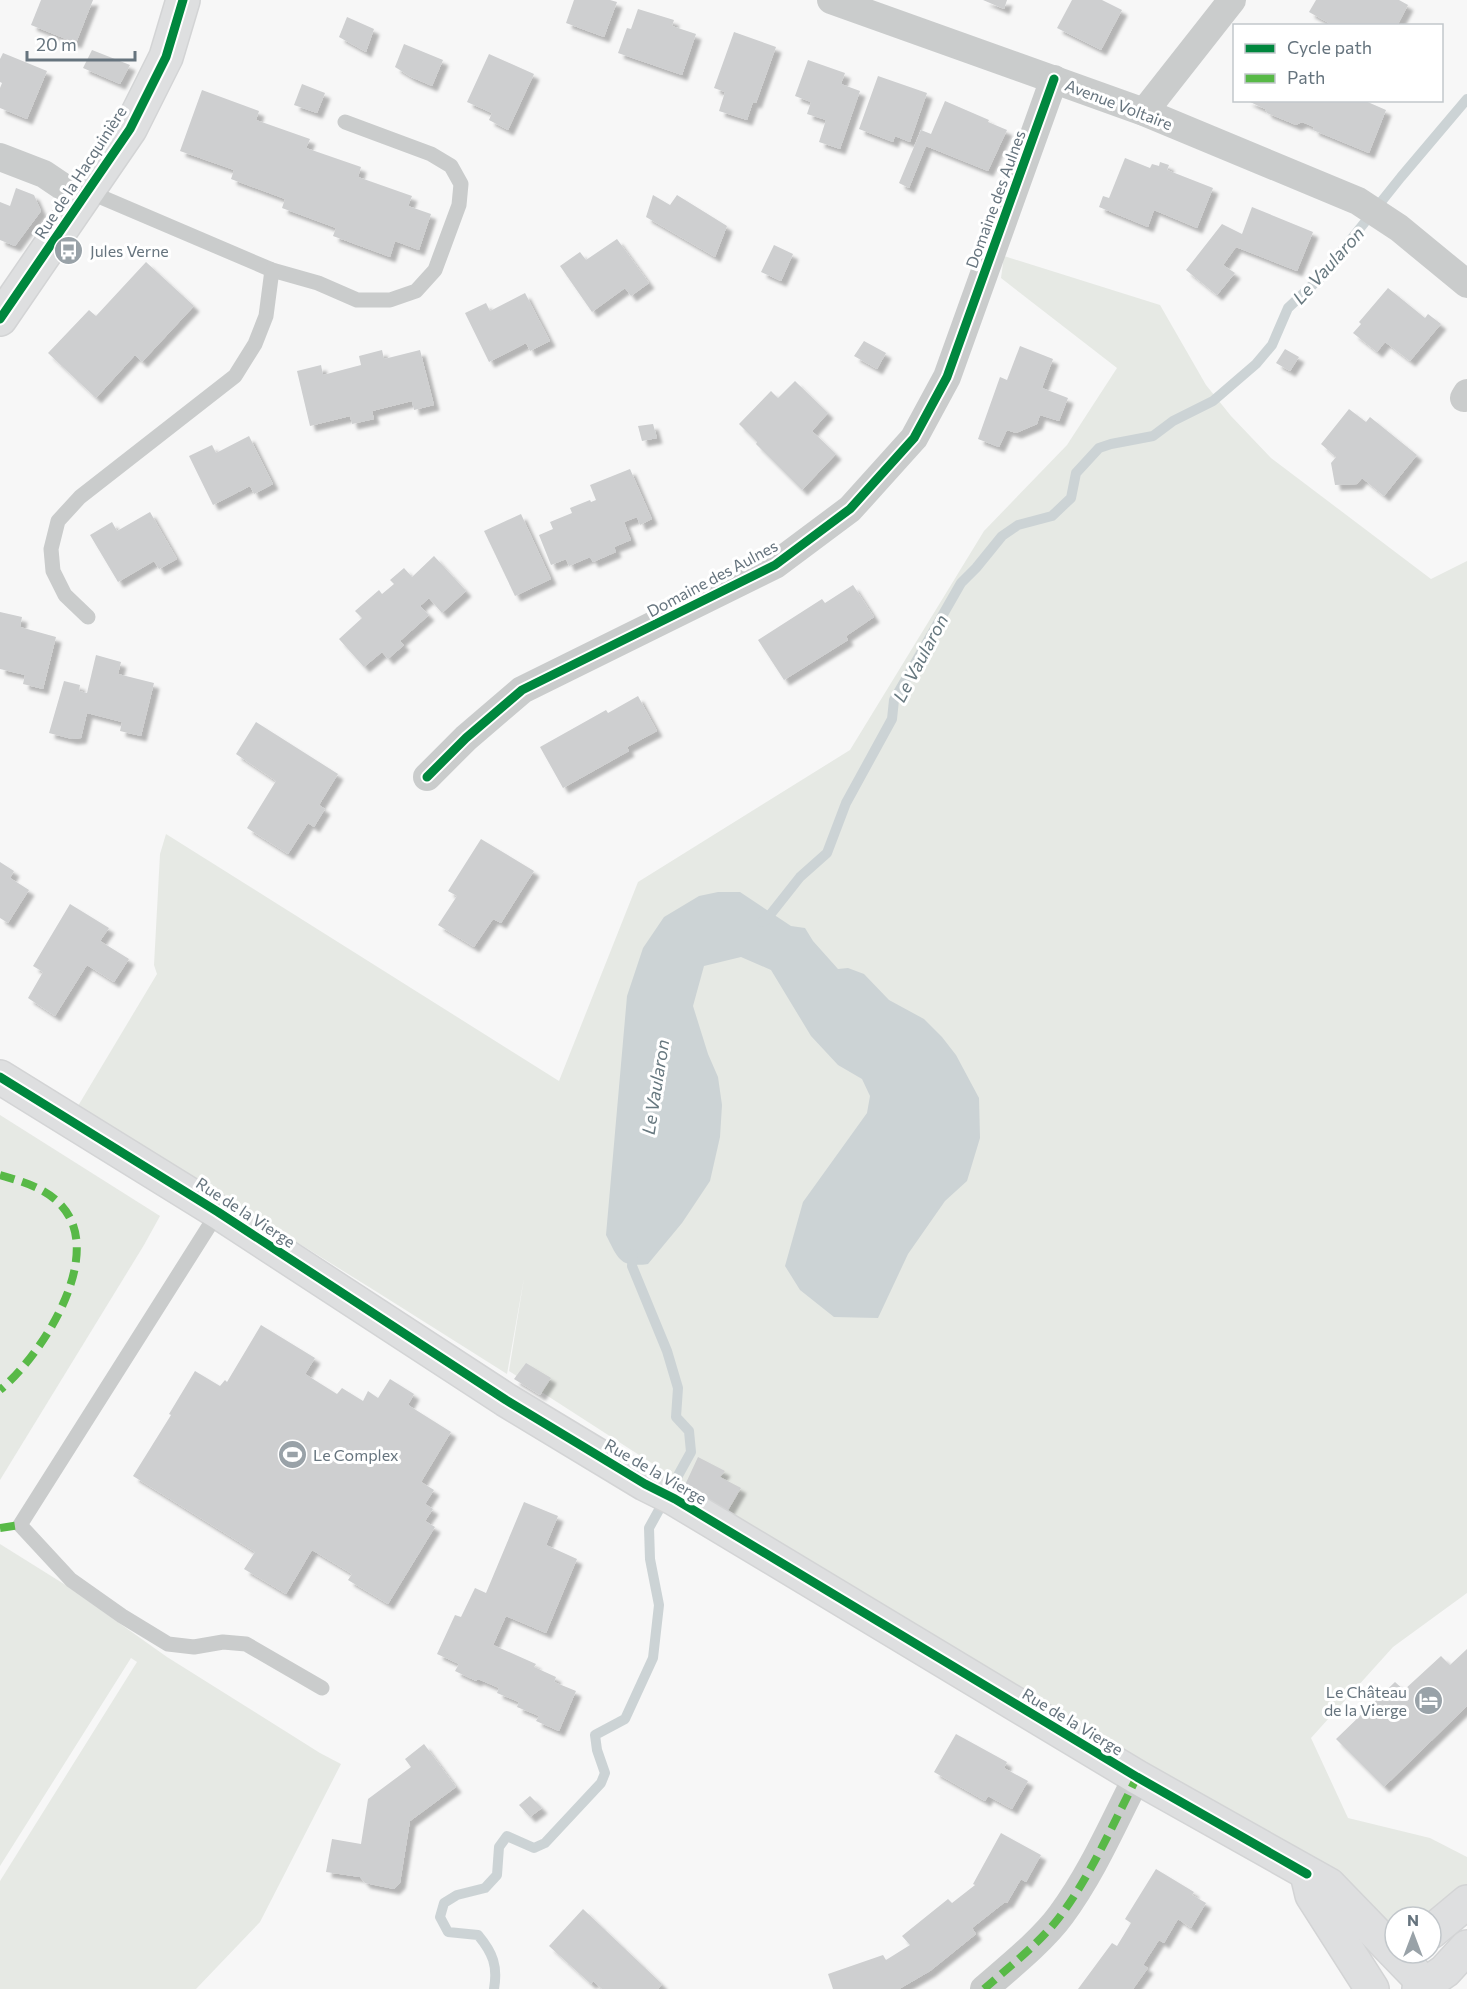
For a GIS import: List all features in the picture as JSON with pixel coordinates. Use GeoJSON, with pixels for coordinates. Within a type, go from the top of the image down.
{"type":"FeatureCollection","features":[{"type":"Feature","properties":{"kind":"street","name":"Rue de la Hacquinière"},"geometry":{"type":"LineString","coordinates":[[0,319],[130,129],[166,57],[183,0]]}},
{"type":"Feature","properties":{"kind":"street","name":"Avenue Voltaire"},"geometry":{"type":"LineString","coordinates":[[831,0],[1144,112],[1358,201],[1399,228],[1467,284]]}},
{"type":"Feature","properties":{"kind":"street"},"geometry":{"type":"LineString","coordinates":[[1144,112],[1232,0]]}},
{"type":"Feature","properties":{"kind":"street","name":"Domaine des Aulnes"},"geometry":{"type":"LineString","coordinates":[[427,777],[466,738],[522,690],[775,565],[850,509],[915,438],[947,377],[1054,79]]}},
{"type":"Feature","properties":{"kind":"street"},"geometry":{"type":"LineString","coordinates":[[0,157],[44,174],[84,195]]}},
{"type":"Feature","properties":{"kind":"street","name":"Rue de la Vierge"},"geometry":{"type":"LineString","coordinates":[[0,1077],[218,1212],[506,1400],[645,1484],[675,1498],[1137,1777],[1329,1885],[1383,1935]]}},
{"type":"Feature","properties":{"kind":"street"},"geometry":{"type":"LineString","coordinates":[[984,1989],[1022,1956],[1060,1916],[1094,1861],[1137,1777]]}},
{"type":"Feature","properties":{"kind":"street"},"geometry":{"type":"LineString","coordinates":[[1307,1874],[1312,1895],[1371,1989],[1396,1965]]}},
{"type":"Feature","properties":{"kind":"street"},"geometry":{"type":"LineString","coordinates":[[1443,1922],[1467,1902]]}},
{"type":"Feature","properties":{"kind":"street"},"geometry":{"type":"LineString","coordinates":[[1422,1987],[1445,1971],[1467,1947]]}},
{"type":"Feature","properties":{"kind":"street","name":"Rue de la Vierge"},"geometry":{"type":"LineString","coordinates":[[1410,1965],[1422,1987]]}},
{"type":"Feature","properties":{"kind":"lane"},"geometry":{"type":"LineString","coordinates":[[84,195],[272,270],[318,283],[357,300],[390,300],[416,291],[435,270],[459,206],[461,184],[451,166],[430,154],[345,122]]}},
{"type":"Feature","properties":{"kind":"lane"},"geometry":{"type":"LineString","coordinates":[[88,617],[65,595],[53,571],[51,549],[58,521],[80,497],[235,376],[255,345],[266,316],[272,270]]}},
{"type":"Feature","properties":{"kind":"lane"},"geometry":{"type":"LineString","coordinates":[[218,1212],[20,1525],[71,1580],[122,1616],[168,1644],[194,1647],[223,1642],[246,1644],[322,1688]]}},
{"type":"Feature","properties":{"kind":"shaded area"},"geometry":{"type":"Polygon","coordinates":[[[1004,256],[1160,305],[1206,385],[1231,416],[1271,458],[1431,579],[1467,561],[1467,1593],[1393,1647],[1311,1738],[1348,1818],[1430,1838],[1467,1857],[1467,1887],[1443,1907],[1443,1905],[1383,1905],[1383,1935],[509,1371],[524,1278],[507,1374],[78,1106],[157,974],[154,965],[160,854],[166,834],[559,1081],[638,882],[850,750],[984,531],[1067,445],[1117,368],[1001,278],[1004,256]]]}},
{"type":"Feature","properties":{"kind":"shaded area"},"geometry":{"type":"Polygon","coordinates":[[[0,1115],[160,1216],[0,1480],[0,1115]]]}},
{"type":"Feature","properties":{"kind":"shaded area"},"geometry":{"type":"Polygon","coordinates":[[[0,1544],[64,1584],[167,1657],[341,1764],[260,1922],[196,1989],[0,1989],[0,1881],[137,1662],[131,1658],[0,1866],[0,1544]]]}},
{"type":"Feature","properties":{"kind":"water"},"geometry":{"type":"Polygon","coordinates":[[[718,892],[740,892],[791,926],[805,928],[813,941],[838,969],[848,968],[864,974],[889,1000],[924,1019],[956,1055],[979,1098],[980,1138],[967,1181],[945,1201],[908,1254],[878,1318],[834,1317],[800,1290],[785,1266],[803,1202],[867,1113],[870,1096],[862,1079],[838,1065],[811,1036],[771,970],[741,957],[704,966],[693,1006],[718,1077],[722,1105],[720,1137],[710,1181],[682,1223],[648,1264],[625,1263],[617,1255],[606,1235],[627,996],[643,948],[664,917],[699,896],[718,892]]]}},
{"type":"Feature","properties":{"kind":"building"},"geometry":{"type":"Polygon","coordinates":[[[41,0],[93,0],[76,43],[31,25],[41,0]]]}},
{"type":"Feature","properties":{"kind":"building"},"geometry":{"type":"Polygon","coordinates":[[[574,0],[617,2],[604,37],[566,23],[574,0]]]}},
{"type":"Feature","properties":{"kind":"building"},"geometry":{"type":"Polygon","coordinates":[[[983,0],[1007,0],[1004,9],[983,0]]]}},
{"type":"Feature","properties":{"kind":"building"},"geometry":{"type":"Polygon","coordinates":[[[1072,0],[1102,0],[1122,10],[1101,50],[1057,28],[1072,0]]]}},
{"type":"Feature","properties":{"kind":"building"},"geometry":{"type":"Polygon","coordinates":[[[1316,0],[1399,0],[1408,5],[1398,24],[1330,24],[1309,12],[1316,0]]]}},
{"type":"Feature","properties":{"kind":"building"},"geometry":{"type":"Polygon","coordinates":[[[638,9],[674,20],[672,26],[696,34],[682,75],[618,53],[627,28],[631,29],[638,9]]]}},
{"type":"Feature","properties":{"kind":"building"},"geometry":{"type":"Polygon","coordinates":[[[347,17],[374,29],[366,52],[339,37],[347,17]]]}},
{"type":"Feature","properties":{"kind":"building"},"geometry":{"type":"Polygon","coordinates":[[[734,32],[776,47],[756,103],[753,102],[747,120],[719,111],[725,92],[714,88],[734,32]]]}},
{"type":"Feature","properties":{"kind":"building"},"geometry":{"type":"Polygon","coordinates":[[[404,44],[443,60],[432,86],[395,67],[404,44]]]}},
{"type":"Feature","properties":{"kind":"building"},"geometry":{"type":"Polygon","coordinates":[[[92,50],[130,65],[120,84],[83,68],[92,50]]]}},
{"type":"Feature","properties":{"kind":"building"},"geometry":{"type":"Polygon","coordinates":[[[3,53],[47,71],[27,119],[0,108],[2,83],[0,82],[0,59],[3,53]]]}},
{"type":"Feature","properties":{"kind":"building"},"geometry":{"type":"Polygon","coordinates":[[[489,54],[534,74],[508,130],[489,120],[492,113],[467,102],[489,54]]]}},
{"type":"Feature","properties":{"kind":"building"},"geometry":{"type":"Polygon","coordinates":[[[808,60],[845,73],[841,84],[860,91],[840,149],[819,142],[826,120],[807,114],[811,102],[795,96],[808,60]]]}},
{"type":"Feature","properties":{"kind":"building"},"geometry":{"type":"Polygon","coordinates":[[[878,76],[927,93],[910,142],[895,136],[893,142],[859,129],[878,76]]]}},
{"type":"Feature","properties":{"kind":"building"},"geometry":{"type":"Polygon","coordinates":[[[302,84],[325,93],[317,113],[294,105],[302,84]]]}},
{"type":"Feature","properties":{"kind":"building"},"geometry":{"type":"Polygon","coordinates":[[[202,90],[259,111],[256,120],[310,139],[306,148],[361,167],[358,177],[412,196],[408,206],[431,214],[419,250],[395,241],[390,257],[333,236],[336,228],[282,208],[285,199],[231,179],[234,170],[180,151],[202,90]]]}},
{"type":"Feature","properties":{"kind":"building"},"geometry":{"type":"Polygon","coordinates":[[[945,101],[1007,130],[988,171],[926,146],[909,188],[899,183],[921,130],[931,134],[945,101]]]}},
{"type":"Feature","properties":{"kind":"building"},"geometry":{"type":"Polygon","coordinates":[[[1250,102],[1368,102],[1386,110],[1369,153],[1313,130],[1314,127],[1302,122],[1296,125],[1267,113],[1265,109],[1250,102]]]}},
{"type":"Feature","properties":{"kind":"building"},"geometry":{"type":"Polygon","coordinates":[[[1125,158],[1150,168],[1152,164],[1159,166],[1160,162],[1169,165],[1167,170],[1213,188],[1197,228],[1154,210],[1148,227],[1099,207],[1103,196],[1109,198],[1125,158]]]}},
{"type":"Feature","properties":{"kind":"building"},"geometry":{"type":"Polygon","coordinates":[[[16,188],[34,195],[41,211],[15,246],[0,240],[0,202],[10,206],[16,188]]]}},
{"type":"Feature","properties":{"kind":"building"},"geometry":{"type":"Polygon","coordinates":[[[653,195],[670,205],[677,195],[727,226],[715,257],[646,217],[653,195]]]}},
{"type":"Feature","properties":{"kind":"building"},"geometry":{"type":"Polygon","coordinates":[[[1252,207],[1313,232],[1297,271],[1236,247],[1223,265],[1235,273],[1217,295],[1186,270],[1222,224],[1242,234],[1252,207]]]}},
{"type":"Feature","properties":{"kind":"building"},"geometry":{"type":"Polygon","coordinates":[[[617,239],[649,283],[631,296],[625,288],[592,312],[560,266],[580,252],[586,260],[617,239]]]}},
{"type":"Feature","properties":{"kind":"building"},"geometry":{"type":"Polygon","coordinates":[[[774,245],[793,254],[781,281],[761,272],[774,245]]]}},
{"type":"Feature","properties":{"kind":"building"},"geometry":{"type":"Polygon","coordinates":[[[146,262],[194,306],[142,362],[135,355],[96,398],[48,353],[89,310],[96,316],[146,262]]]}},
{"type":"Feature","properties":{"kind":"building"},"geometry":{"type":"Polygon","coordinates":[[[1388,288],[1425,318],[1428,314],[1441,324],[1410,361],[1385,342],[1377,352],[1353,333],[1361,324],[1359,322],[1388,288]]]}},
{"type":"Feature","properties":{"kind":"building"},"geometry":{"type":"Polygon","coordinates":[[[525,293],[550,341],[530,351],[526,343],[489,362],[465,313],[486,303],[490,311],[525,293]]]}},
{"type":"Feature","properties":{"kind":"building"},"geometry":{"type":"Polygon","coordinates":[[[864,341],[886,353],[877,369],[854,356],[864,341]]]}},
{"type":"Feature","properties":{"kind":"building"},"geometry":{"type":"Polygon","coordinates":[[[1020,346],[1053,359],[1042,388],[1068,398],[1059,421],[1040,415],[1037,424],[1016,433],[1007,430],[999,447],[978,439],[1000,377],[1007,380],[1020,346]]]}},
{"type":"Feature","properties":{"kind":"building"},"geometry":{"type":"Polygon","coordinates":[[[1285,349],[1299,357],[1290,371],[1276,363],[1285,349]]]}},
{"type":"Feature","properties":{"kind":"building"},"geometry":{"type":"Polygon","coordinates":[[[382,350],[384,359],[420,350],[434,405],[414,410],[412,401],[372,411],[374,419],[352,424],[350,416],[310,426],[297,371],[321,365],[323,375],[361,365],[359,356],[382,350]]]}},
{"type":"Feature","properties":{"kind":"building"},"geometry":{"type":"Polygon","coordinates":[[[795,381],[828,413],[812,431],[836,454],[802,490],[739,424],[771,391],[778,398],[795,381]]]}},
{"type":"Feature","properties":{"kind":"building"},"geometry":{"type":"Polygon","coordinates":[[[1349,409],[1366,422],[1370,417],[1417,455],[1384,496],[1362,478],[1357,484],[1335,485],[1331,463],[1336,457],[1321,444],[1349,409]]]}},
{"type":"Feature","properties":{"kind":"building"},"geometry":{"type":"Polygon","coordinates":[[[653,424],[657,438],[642,441],[638,426],[653,424]]]}},
{"type":"Feature","properties":{"kind":"building"},"geometry":{"type":"Polygon","coordinates":[[[249,436],[273,484],[254,494],[250,486],[213,505],[189,456],[212,445],[216,453],[249,436]]]}},
{"type":"Feature","properties":{"kind":"building"},"geometry":{"type":"Polygon","coordinates":[[[630,469],[652,519],[640,525],[637,517],[624,522],[631,540],[614,547],[616,552],[593,562],[590,557],[569,566],[566,559],[551,565],[539,535],[553,529],[550,522],[572,513],[570,508],[596,500],[590,485],[630,469]]]}},
{"type":"Feature","properties":{"kind":"building"},"geometry":{"type":"Polygon","coordinates":[[[150,512],[177,559],[159,569],[154,561],[118,582],[90,535],[112,522],[117,531],[150,512]]]}},
{"type":"Feature","properties":{"kind":"building"},"geometry":{"type":"Polygon","coordinates":[[[521,514],[551,579],[515,596],[484,531],[521,514]]]}},
{"type":"Feature","properties":{"kind":"building"},"geometry":{"type":"Polygon","coordinates":[[[434,556],[466,591],[442,613],[429,598],[420,606],[429,615],[400,641],[404,645],[388,659],[382,652],[364,667],[339,639],[362,618],[355,611],[379,590],[382,594],[394,584],[390,580],[404,568],[412,577],[434,556]]]}},
{"type":"Feature","properties":{"kind":"building"},"geometry":{"type":"Polygon","coordinates":[[[853,585],[874,617],[846,636],[848,640],[784,680],[758,640],[822,599],[825,603],[853,585]]]}},
{"type":"Feature","properties":{"kind":"building"},"geometry":{"type":"Polygon","coordinates":[[[0,612],[22,617],[20,627],[56,637],[43,689],[23,684],[25,675],[0,669],[0,612]]]}},
{"type":"Feature","properties":{"kind":"building"},"geometry":{"type":"Polygon","coordinates":[[[96,655],[121,662],[118,674],[154,683],[141,736],[120,731],[122,722],[87,713],[81,738],[72,739],[49,733],[64,681],[80,685],[79,691],[87,693],[96,655]]]}},
{"type":"Feature","properties":{"kind":"building"},"geometry":{"type":"Polygon","coordinates":[[[638,696],[657,731],[627,747],[629,751],[563,788],[540,747],[606,710],[608,713],[638,696]]]}},
{"type":"Feature","properties":{"kind":"building"},"geometry":{"type":"Polygon","coordinates":[[[256,722],[338,774],[319,805],[325,809],[314,827],[308,823],[288,854],[247,828],[276,781],[236,754],[256,722]]]}},
{"type":"Feature","properties":{"kind":"building"},"geometry":{"type":"Polygon","coordinates":[[[481,839],[534,871],[501,923],[493,919],[474,947],[438,925],[457,896],[448,891],[481,839]]]}},
{"type":"Feature","properties":{"kind":"building"},"geometry":{"type":"Polygon","coordinates":[[[0,862],[14,871],[10,878],[29,890],[8,923],[0,918],[0,862]]]}},
{"type":"Feature","properties":{"kind":"building"},"geometry":{"type":"Polygon","coordinates":[[[70,904],[109,928],[100,941],[129,959],[114,982],[87,965],[55,1016],[28,998],[43,972],[33,966],[70,904]]]}},
{"type":"Feature","properties":{"kind":"building","name":"Le Complex"},"geometry":{"type":"Polygon","coordinates":[[[261,1325],[315,1358],[305,1374],[337,1394],[342,1388],[363,1401],[368,1391],[378,1398],[390,1379],[414,1394],[408,1405],[451,1432],[421,1482],[434,1490],[425,1504],[433,1509],[425,1521],[435,1527],[388,1604],[348,1580],[352,1574],[312,1550],[286,1594],[244,1569],[255,1552],[133,1476],[195,1371],[220,1386],[225,1380],[227,1382],[261,1325]]]}},
{"type":"Feature","properties":{"kind":"building"},"geometry":{"type":"Polygon","coordinates":[[[526,1363],[551,1378],[540,1395],[514,1379],[526,1363]]]}},
{"type":"Feature","properties":{"kind":"building"},"geometry":{"type":"Polygon","coordinates":[[[698,1457],[725,1471],[720,1477],[741,1488],[727,1512],[685,1485],[698,1457]]]}},
{"type":"Feature","properties":{"kind":"building"},"geometry":{"type":"Polygon","coordinates":[[[524,1502],[558,1516],[546,1545],[577,1559],[546,1633],[506,1616],[493,1645],[536,1664],[534,1667],[556,1677],[554,1682],[576,1691],[559,1731],[536,1721],[539,1716],[517,1707],[519,1702],[497,1693],[499,1688],[455,1671],[459,1664],[437,1654],[455,1615],[461,1617],[475,1588],[486,1593],[524,1502]]]}},
{"type":"Feature","properties":{"kind":"building"},"geometry":{"type":"Polygon","coordinates":[[[1467,1649],[1467,1706],[1384,1787],[1336,1739],[1395,1682],[1404,1690],[1441,1656],[1450,1665],[1467,1649]]]}},
{"type":"Feature","properties":{"kind":"building"},"geometry":{"type":"Polygon","coordinates":[[[956,1734],[1007,1762],[1004,1768],[1028,1781],[1012,1809],[988,1796],[985,1801],[934,1772],[956,1734]]]}},
{"type":"Feature","properties":{"kind":"building"},"geometry":{"type":"Polygon","coordinates":[[[424,1744],[456,1787],[410,1821],[400,1883],[394,1889],[365,1883],[360,1877],[326,1872],[332,1839],[361,1844],[368,1799],[411,1767],[405,1759],[424,1744]]]}},
{"type":"Feature","properties":{"kind":"building"},"geometry":{"type":"Polygon","coordinates":[[[530,1796],[542,1808],[530,1817],[519,1805],[530,1796]]]}},
{"type":"Feature","properties":{"kind":"building"},"geometry":{"type":"Polygon","coordinates":[[[1001,1833],[1041,1855],[1026,1882],[1021,1879],[1007,1903],[1005,1902],[972,1928],[976,1934],[930,1971],[899,1989],[833,1989],[828,1974],[883,1955],[886,1960],[910,1945],[902,1936],[948,1899],[952,1903],[975,1885],[973,1884],[1001,1833]]]}},
{"type":"Feature","properties":{"kind":"building"},"geometry":{"type":"Polygon","coordinates":[[[1156,1869],[1194,1892],[1192,1895],[1206,1903],[1191,1928],[1178,1919],[1164,1943],[1159,1940],[1143,1965],[1148,1968],[1133,1989],[1078,1989],[1112,1943],[1117,1946],[1131,1923],[1125,1919],[1156,1869]]]}},
{"type":"Feature","properties":{"kind":"building"},"geometry":{"type":"Polygon","coordinates":[[[583,1909],[662,1984],[658,1989],[602,1989],[593,1981],[591,1984],[549,1946],[583,1909]]]}},
{"type":"Feature","properties":{"kind":"waterway","name":"Le Vaularon"},"geometry":{"type":"LineString","coordinates":[[762,922],[800,877],[827,853],[846,803],[892,719],[894,700],[961,583],[1002,536],[1018,525],[1052,516],[1071,498],[1076,473],[1099,448],[1153,436],[1173,421],[1213,401],[1256,364],[1272,345],[1288,308],[1321,277],[1467,99]]}},
{"type":"Feature","properties":{"kind":"waterway","name":"Le Vaularon"},"geometry":{"type":"LineString","coordinates":[[494,1989],[495,1967],[487,1948],[478,1935],[448,1932],[440,1917],[444,1903],[457,1895],[485,1888],[497,1875],[499,1847],[507,1836],[534,1848],[545,1843],[601,1783],[605,1773],[597,1750],[595,1735],[625,1719],[653,1658],[659,1605],[650,1559],[649,1528],[691,1452],[689,1431],[676,1417],[678,1388],[667,1351],[632,1266],[633,1254]]}},
{"type":"Feature","properties":{"kind":"marked path"},"geometry":{"type":"LineString","coordinates":[[0,1175],[38,1188],[58,1202],[72,1223],[77,1247],[74,1274],[51,1328],[17,1374],[0,1390]]}},
{"type":"Feature","properties":{"kind":"marked path"},"geometry":{"type":"LineString","coordinates":[[0,1528],[20,1525]]}},
{"type":"Feature","properties":{"kind":"marked path"},"geometry":{"type":"LineString","coordinates":[[984,1989],[1035,1944],[1061,1915],[1092,1865],[1137,1777]]}},
{"type":"Feature","properties":{"kind":"cycle path"},"geometry":{"type":"LineString","coordinates":[[0,319],[130,129],[166,57],[183,0]]}},
{"type":"Feature","properties":{"kind":"cycle path"},"geometry":{"type":"LineString","coordinates":[[427,777],[466,738],[522,690],[775,565],[850,509],[914,438],[947,377],[1054,79]]}},
{"type":"Feature","properties":{"kind":"cycle path"},"geometry":{"type":"LineString","coordinates":[[0,1077],[218,1212],[506,1400],[1137,1777],[1307,1874]]}},
{"type":"Feature","properties":{"kind":"place","name":"Jules Verne"},"geometry":{"type":"Point","coordinates":[69,250]}},
{"type":"Feature","properties":{"kind":"place","name":"Le Complex"},"geometry":{"type":"Point","coordinates":[292,1454]}},
{"type":"Feature","properties":{"kind":"place","name":"Le Château de la Vierge"},"geometry":{"type":"Point","coordinates":[1428,1700]}}]}
